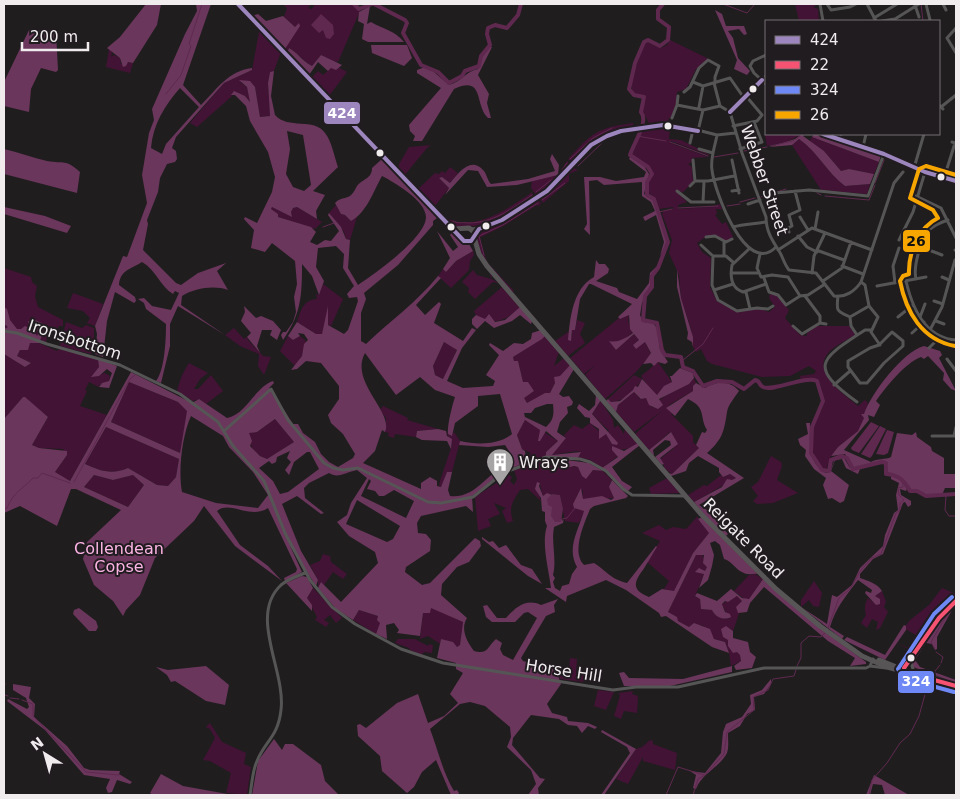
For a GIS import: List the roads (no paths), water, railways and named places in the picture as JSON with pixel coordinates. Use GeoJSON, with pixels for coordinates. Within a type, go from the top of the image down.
{"type":"FeatureCollection","features":[{"type":"Feature","properties":{"kind":"main road"},"geometry":{"type":"LineString","coordinates":[[238,4],[461,238]]}},
{"type":"Feature","properties":{"kind":"main road"},"geometry":{"type":"LineString","coordinates":[[454,229],[473,233],[469,242]]}},
{"type":"Feature","properties":{"kind":"main road"},"geometry":{"type":"LineString","coordinates":[[461,238],[462,230]]}},
{"type":"Feature","properties":{"kind":"main road","name":"Reigate Road"},"geometry":{"type":"LineString","coordinates":[[473,233],[475,246],[487,266],[712,526],[782,594],[820,626],[871,662],[932,678]]}},
{"type":"Feature","properties":{"kind":"main road","name":"Reigate Road"},"geometry":{"type":"LineString","coordinates":[[461,238],[475,246]]}},
{"type":"Feature","properties":{"kind":"main road","name":"Reigate Road"},"geometry":{"type":"LineString","coordinates":[[871,662],[914,672],[956,686]]}},
{"type":"Feature","properties":{"kind":"street"},"geometry":{"type":"LineString","coordinates":[[820,4],[823,20]]}},
{"type":"Feature","properties":{"kind":"street"},"geometry":{"type":"LineString","coordinates":[[827,4],[831,10],[850,7],[856,4]]}},
{"type":"Feature","properties":{"kind":"street"},"geometry":{"type":"LineString","coordinates":[[867,4],[875,19],[897,4]]}},
{"type":"Feature","properties":{"kind":"street"},"geometry":{"type":"LineString","coordinates":[[896,20],[917,4],[919,17]]}},
{"type":"Feature","properties":{"kind":"street"},"geometry":{"type":"LineString","coordinates":[[926,4],[930,18]]}},
{"type":"Feature","properties":{"kind":"street"},"geometry":{"type":"LineString","coordinates":[[943,4],[946,10]]}},
{"type":"Feature","properties":{"kind":"street"},"geometry":{"type":"LineString","coordinates":[[956,28],[946,38],[956,53]]}},
{"type":"Feature","properties":{"kind":"street"},"geometry":{"type":"LineString","coordinates":[[765,55],[753,61],[750,66],[752,71],[765,83]]}},
{"type":"Feature","properties":{"kind":"street"},"geometry":{"type":"LineString","coordinates":[[684,92],[699,68],[710,60],[719,66],[714,77],[720,106]]}},
{"type":"Feature","properties":{"kind":"street","name":"Webber Street"},"geometry":{"type":"LineString","coordinates":[[765,77],[730,112],[740,149],[750,170],[766,216],[766,222],[788,268]]}},
{"type":"Feature","properties":{"kind":"street"},"geometry":{"type":"LineString","coordinates":[[692,82],[703,86],[730,78],[745,97],[762,115],[765,116]]}},
{"type":"Feature","properties":{"kind":"street"},"geometry":{"type":"LineString","coordinates":[[699,107],[703,86]]}},
{"type":"Feature","properties":{"kind":"street"},"geometry":{"type":"LineString","coordinates":[[941,107],[956,95]]}},
{"type":"Feature","properties":{"kind":"street"},"geometry":{"type":"LineString","coordinates":[[672,118],[678,96]]}},
{"type":"Feature","properties":{"kind":"street"},"geometry":{"type":"LineString","coordinates":[[677,105],[699,107],[703,110]]}},
{"type":"Feature","properties":{"kind":"street"},"geometry":{"type":"LineString","coordinates":[[703,110],[720,106],[730,112]]}},
{"type":"Feature","properties":{"kind":"street"},"geometry":{"type":"LineString","coordinates":[[690,144],[703,110]]}},
{"type":"Feature","properties":{"kind":"street"},"geometry":{"type":"LineString","coordinates":[[733,126],[754,122],[762,115]]}},
{"type":"Feature","properties":{"kind":"street"},"geometry":{"type":"LineString","coordinates":[[740,149],[762,142],[754,122]]}},
{"type":"Feature","properties":{"kind":"street"},"geometry":{"type":"LineString","coordinates":[[473,233],[502,220],[547,190],[596,142],[611,134],[647,127],[673,125],[717,135],[735,133]]}},
{"type":"Feature","properties":{"kind":"street"},"geometry":{"type":"LineString","coordinates":[[717,135],[713,153],[714,180],[732,227],[749,249],[760,254],[777,248],[808,230],[815,229],[872,250]]}},
{"type":"Feature","properties":{"kind":"street"},"geometry":{"type":"LineString","coordinates":[[826,135],[884,154],[925,172],[956,181]]}},
{"type":"Feature","properties":{"kind":"street"},"geometry":{"type":"LineString","coordinates":[[839,140],[841,135]]}},
{"type":"Feature","properties":{"kind":"street"},"geometry":{"type":"LineString","coordinates":[[863,147],[866,135]]}},
{"type":"Feature","properties":{"kind":"street"},"geometry":{"type":"LineString","coordinates":[[914,168],[924,135]]}},
{"type":"Feature","properties":{"kind":"street"},"geometry":{"type":"LineString","coordinates":[[944,178],[955,143],[952,142]]}},
{"type":"Feature","properties":{"kind":"street"},"geometry":{"type":"LineString","coordinates":[[699,149],[713,153]]}},
{"type":"Feature","properties":{"kind":"street"},"geometry":{"type":"LineString","coordinates":[[776,193],[795,191],[868,196],[884,154]]}},
{"type":"Feature","properties":{"kind":"street"},"geometry":{"type":"LineString","coordinates":[[732,160],[734,176],[739,191],[732,191]]}},
{"type":"Feature","properties":{"kind":"street"},"geometry":{"type":"LineString","coordinates":[[690,186],[695,180],[692,163]]}},
{"type":"Feature","properties":{"kind":"street"},"geometry":{"type":"LineString","coordinates":[[786,277],[788,268],[812,272],[818,275],[832,294],[838,296],[850,292],[861,282],[894,184],[903,172]]}},
{"type":"Feature","properties":{"kind":"street"},"geometry":{"type":"LineString","coordinates":[[900,238],[913,212],[916,196],[925,172]]}},
{"type":"Feature","properties":{"kind":"street"},"geometry":{"type":"LineString","coordinates":[[695,180],[704,182],[734,176]]}},
{"type":"Feature","properties":{"kind":"street"},"geometry":{"type":"LineString","coordinates":[[703,202],[704,182]]}},
{"type":"Feature","properties":{"kind":"street"},"geometry":{"type":"LineString","coordinates":[[790,232],[788,228],[792,226],[789,215],[800,210],[795,191]]}},
{"type":"Feature","properties":{"kind":"street"},"geometry":{"type":"LineString","coordinates":[[680,192],[691,202],[714,202]]}},
{"type":"Feature","properties":{"kind":"street"},"geometry":{"type":"LineString","coordinates":[[916,196],[937,205],[955,230],[956,238]]}},
{"type":"Feature","properties":{"kind":"street"},"geometry":{"type":"LineString","coordinates":[[748,204],[760,200]]}},
{"type":"Feature","properties":{"kind":"street"},"geometry":{"type":"LineString","coordinates":[[815,229],[818,212]]}},
{"type":"Feature","properties":{"kind":"street"},"geometry":{"type":"LineString","coordinates":[[800,217],[808,230]]}},
{"type":"Feature","properties":{"kind":"street"},"geometry":{"type":"LineString","coordinates":[[916,278],[914,270],[921,247],[930,229],[948,220]]}},
{"type":"Feature","properties":{"kind":"street"},"geometry":{"type":"LineString","coordinates":[[732,227],[766,222]]}},
{"type":"Feature","properties":{"kind":"street"},"geometry":{"type":"LineString","coordinates":[[812,272],[825,233]]}},
{"type":"Feature","properties":{"kind":"street"},"geometry":{"type":"LineString","coordinates":[[706,237],[715,236],[724,241],[732,240]]}},
{"type":"Feature","properties":{"kind":"street"},"geometry":{"type":"LineString","coordinates":[[798,236],[807,248],[844,260]]}},
{"type":"Feature","properties":{"kind":"street"},"geometry":{"type":"LineString","coordinates":[[724,241],[724,256]]}},
{"type":"Feature","properties":{"kind":"street"},"geometry":{"type":"LineString","coordinates":[[760,254],[758,272],[764,278],[769,292],[778,295],[786,305],[800,296],[805,296],[824,283],[842,266],[851,242]]}},
{"type":"Feature","properties":{"kind":"street"},"geometry":{"type":"LineString","coordinates":[[703,246],[713,256],[714,290],[718,300],[737,311],[750,309],[768,310],[773,306]]}},
{"type":"Feature","properties":{"kind":"street"},"geometry":{"type":"LineString","coordinates":[[921,247],[938,254]]}},
{"type":"Feature","properties":{"kind":"street"},"geometry":{"type":"LineString","coordinates":[[749,249],[734,263],[731,273],[733,284],[739,290],[746,292],[766,284]]}},
{"type":"Feature","properties":{"kind":"street"},"geometry":{"type":"LineString","coordinates":[[895,283],[893,266],[897,251]]}},
{"type":"Feature","properties":{"kind":"street"},"geometry":{"type":"LineString","coordinates":[[713,256],[724,256],[734,263]]}},
{"type":"Feature","properties":{"kind":"street"},"geometry":{"type":"LineString","coordinates":[[930,330],[943,304],[955,260]]}},
{"type":"Feature","properties":{"kind":"street"},"geometry":{"type":"LineString","coordinates":[[842,266],[863,274]]}},
{"type":"Feature","properties":{"kind":"street"},"geometry":{"type":"LineString","coordinates":[[731,273],[758,272]]}},
{"type":"Feature","properties":{"kind":"street"},"geometry":{"type":"LineString","coordinates":[[764,278],[772,275],[786,277],[800,296]]}},
{"type":"Feature","properties":{"kind":"street"},"geometry":{"type":"LineString","coordinates":[[942,277],[950,280]]}},
{"type":"Feature","properties":{"kind":"street"},"geometry":{"type":"LineString","coordinates":[[877,286],[923,278]]}},
{"type":"Feature","properties":{"kind":"street"},"geometry":{"type":"LineString","coordinates":[[906,281],[913,305],[930,330],[940,337],[956,340]]}},
{"type":"Feature","properties":{"kind":"street"},"geometry":{"type":"LineString","coordinates":[[861,282],[865,285],[869,306],[879,318],[871,330],[872,335],[880,344]]}},
{"type":"Feature","properties":{"kind":"street"},"geometry":{"type":"LineString","coordinates":[[714,290],[733,284]]}},
{"type":"Feature","properties":{"kind":"street"},"geometry":{"type":"LineString","coordinates":[[746,292],[750,309]]}},
{"type":"Feature","properties":{"kind":"street"},"geometry":{"type":"LineString","coordinates":[[805,296],[820,316],[820,323]]}},
{"type":"Feature","properties":{"kind":"street"},"geometry":{"type":"LineString","coordinates":[[838,296],[837,309],[841,314],[850,317],[869,306]]}},
{"type":"Feature","properties":{"kind":"street"},"geometry":{"type":"LineString","coordinates":[[934,300],[943,304]]}},
{"type":"Feature","properties":{"kind":"street"},"geometry":{"type":"LineString","coordinates":[[920,317],[925,304]]}},
{"type":"Feature","properties":{"kind":"street"},"geometry":{"type":"LineString","coordinates":[[900,314],[913,305]]}},
{"type":"Feature","properties":{"kind":"street"},"geometry":{"type":"LineString","coordinates":[[850,317],[851,326],[858,335]]}},
{"type":"Feature","properties":{"kind":"street"},"geometry":{"type":"LineString","coordinates":[[936,321],[944,324]]}},
{"type":"Feature","properties":{"kind":"street"},"geometry":{"type":"LineString","coordinates":[[912,333],[924,322]]}},
{"type":"Feature","properties":{"kind":"street"},"geometry":{"type":"LineString","coordinates":[[793,326],[802,334],[806,334],[810,326],[820,323],[826,324]]}},
{"type":"Feature","properties":{"kind":"street"},"geometry":{"type":"LineString","coordinates":[[857,402],[834,385],[825,370],[826,358],[867,329],[871,330]]}},
{"type":"Feature","properties":{"kind":"street","name":"Ironsbottom"},"geometry":{"type":"LineString","coordinates":[[4,331],[17,333],[44,343],[120,365],[180,394],[218,422],[233,446],[264,481],[285,533],[305,573]]}},
{"type":"Feature","properties":{"kind":"street"},"geometry":{"type":"LineString","coordinates":[[892,332],[904,343],[866,384],[860,383],[850,371],[847,364],[850,359],[880,344],[892,332]]}},
{"type":"Feature","properties":{"kind":"street"},"geometry":{"type":"LineString","coordinates":[[928,348],[940,337]]}},
{"type":"Feature","properties":{"kind":"street"},"geometry":{"type":"LineString","coordinates":[[947,360],[956,371]]}},
{"type":"Feature","properties":{"kind":"street"},"geometry":{"type":"LineString","coordinates":[[834,385],[850,371]]}},
{"type":"Feature","properties":{"kind":"street"},"geometry":{"type":"LineString","coordinates":[[224,431],[271,389],[288,420],[324,463],[333,468],[343,470],[358,468],[428,502],[441,503],[473,497],[503,473],[546,457],[580,459],[590,462],[606,471],[623,489],[632,495],[685,495]]}},
{"type":"Feature","properties":{"kind":"street"},"geometry":{"type":"LineString","coordinates":[[932,436],[955,436],[956,427]]}},
{"type":"Feature","properties":{"kind":"street"},"geometry":{"type":"LineString","coordinates":[[250,795],[257,761],[274,736],[282,709],[279,681],[267,624],[268,606],[280,585],[305,573]]}},
{"type":"Feature","properties":{"kind":"street","name":"Horse Hill"},"geometry":{"type":"LineString","coordinates":[[305,573],[323,598],[347,619],[401,649],[455,666],[614,690],[636,687],[678,687],[764,668],[856,668],[871,662]]}},
{"type":"Feature","properties":{"kind":"street"},"geometry":{"type":"LineString","coordinates":[[905,670],[939,618],[956,601]]}},
{"type":"Feature","properties":{"kind":"street"},"geometry":{"type":"LineString","coordinates":[[910,660],[914,672]]}},
{"type":"Feature","properties":{"kind":"waterway"},"geometry":{"type":"LineString","coordinates":[[166,94],[181,75],[202,4]]}},
{"type":"Feature","properties":{"kind":"waterway"},"geometry":{"type":"LineString","coordinates":[[354,4],[359,9],[372,4]]}},
{"type":"Feature","properties":{"kind":"waterway"},"geometry":{"type":"LineString","coordinates":[[374,4],[405,20],[407,23],[403,33],[421,65],[438,72],[449,83],[462,76],[465,71],[479,66],[481,56],[490,45],[487,34],[488,28],[495,25],[507,28],[518,15],[521,4]]}},
{"type":"Feature","properties":{"kind":"waterway"},"geometry":{"type":"LineString","coordinates":[[663,4],[658,10],[658,19],[669,27],[668,40],[660,46],[648,40],[644,42],[635,63],[629,89],[634,95],[644,97],[641,112],[643,116],[642,127],[630,155],[648,167],[652,174],[647,182],[647,195],[654,199],[668,242],[658,268],[652,276],[652,287],[645,296],[643,320],[657,323],[662,350],[665,355],[681,357],[683,367],[693,371],[703,386],[717,381],[732,382],[744,389],[755,380],[761,386],[768,388],[805,380],[817,381],[823,401],[812,427],[811,453],[822,470],[829,471],[831,460],[842,456],[847,458],[853,469],[882,462],[886,463],[886,474],[901,479],[910,491],[917,491],[926,496],[956,494]]}},
{"type":"Feature","properties":{"kind":"waterway"},"geometry":{"type":"LineString","coordinates":[[723,4],[747,13],[755,4]]}},
{"type":"Feature","properties":{"kind":"waterway"},"geometry":{"type":"LineString","coordinates":[[921,4],[923,20]]}},
{"type":"Feature","properties":{"kind":"waterway"},"geometry":{"type":"LineString","coordinates":[[570,159],[593,138],[612,128]]}},
{"type":"Feature","properties":{"kind":"waterway"},"geometry":{"type":"LineString","coordinates":[[770,146],[793,141],[802,135]]}},
{"type":"Feature","properties":{"kind":"waterway"},"geometry":{"type":"LineString","coordinates":[[637,136],[666,141]]}},
{"type":"Feature","properties":{"kind":"waterway"},"geometry":{"type":"LineString","coordinates":[[670,142],[708,156]]}},
{"type":"Feature","properties":{"kind":"waterway"},"geometry":{"type":"LineString","coordinates":[[578,166],[602,143]]}},
{"type":"Feature","properties":{"kind":"waterway"},"geometry":{"type":"LineString","coordinates":[[744,151],[767,147]]}},
{"type":"Feature","properties":{"kind":"waterway"},"geometry":{"type":"LineString","coordinates":[[714,157],[738,153]]}},
{"type":"Feature","properties":{"kind":"waterway"},"geometry":{"type":"LineString","coordinates":[[875,183],[884,160]]}},
{"type":"Feature","properties":{"kind":"waterway"},"geometry":{"type":"LineString","coordinates":[[562,170],[567,163]]}},
{"type":"Feature","properties":{"kind":"waterway"},"geometry":{"type":"LineString","coordinates":[[536,192],[551,180]]}},
{"type":"Feature","properties":{"kind":"waterway"},"geometry":{"type":"LineString","coordinates":[[542,200],[565,183]]}},
{"type":"Feature","properties":{"kind":"waterway"},"geometry":{"type":"LineString","coordinates":[[825,196],[869,200],[875,185]]}},
{"type":"Feature","properties":{"kind":"waterway"},"geometry":{"type":"LineString","coordinates":[[761,197],[786,189]]}},
{"type":"Feature","properties":{"kind":"waterway"},"geometry":{"type":"LineString","coordinates":[[817,193],[821,195]]}},
{"type":"Feature","properties":{"kind":"waterway"},"geometry":{"type":"LineString","coordinates":[[453,221],[459,223],[486,221],[510,210],[532,195]]}},
{"type":"Feature","properties":{"kind":"waterway"},"geometry":{"type":"LineString","coordinates":[[740,202],[755,198]]}},
{"type":"Feature","properties":{"kind":"waterway"},"geometry":{"type":"LineString","coordinates":[[484,255],[479,236],[503,225],[538,203]]}},
{"type":"Feature","properties":{"kind":"waterway"},"geometry":{"type":"LineString","coordinates":[[727,206],[740,204]]}},
{"type":"Feature","properties":{"kind":"waterway"},"geometry":{"type":"LineString","coordinates":[[678,208],[718,206]]}},
{"type":"Feature","properties":{"kind":"waterway"},"geometry":{"type":"LineString","coordinates":[[659,212],[672,209]]}},
{"type":"Feature","properties":{"kind":"waterway"},"geometry":{"type":"LineString","coordinates":[[323,227],[334,223]]}},
{"type":"Feature","properties":{"kind":"waterway"},"geometry":{"type":"LineString","coordinates":[[683,360],[703,344],[713,328]]}},
{"type":"Feature","properties":{"kind":"waterway"},"geometry":{"type":"LineString","coordinates":[[74,482],[130,379],[135,375]]}},
{"type":"Feature","properties":{"kind":"waterway"},"geometry":{"type":"LineString","coordinates":[[4,509],[7,508],[12,498],[19,491],[33,478],[38,478],[42,473],[70,483]]}},
{"type":"Feature","properties":{"kind":"waterway"},"geometry":{"type":"LineString","coordinates":[[828,628],[839,598],[850,589],[861,570],[872,558],[881,554],[896,513],[900,510],[900,503],[904,500],[899,495],[898,488],[903,487],[902,479]]}},
{"type":"Feature","properties":{"kind":"waterway"},"geometry":{"type":"LineString","coordinates":[[946,496],[945,510],[949,516],[956,516]]}},
{"type":"Feature","properties":{"kind":"waterway"},"geometry":{"type":"LineString","coordinates":[[562,519],[567,518],[575,508]]}},
{"type":"Feature","properties":{"kind":"waterway"},"geometry":{"type":"LineString","coordinates":[[935,649],[931,642],[948,613],[956,604]]}},
{"type":"Feature","properties":{"kind":"waterway"},"geometry":{"type":"LineString","coordinates":[[797,666],[801,658],[801,643],[809,636],[821,637],[825,633]]}},
{"type":"Feature","properties":{"kind":"waterway"},"geometry":{"type":"LineString","coordinates":[[936,652],[943,657],[941,663]]}},
{"type":"Feature","properties":{"kind":"waterway"},"geometry":{"type":"LineString","coordinates":[[931,676],[940,665]]}},
{"type":"Feature","properties":{"kind":"waterway"},"geometry":{"type":"LineString","coordinates":[[693,795],[698,779],[705,775],[724,754],[727,732],[754,710],[753,697],[768,690],[773,679],[794,676],[796,670]]}},
{"type":"Feature","properties":{"kind":"waterway"},"geometry":{"type":"LineString","coordinates":[[4,680],[5,684]]}},
{"type":"Feature","properties":{"kind":"waterway"},"geometry":{"type":"LineString","coordinates":[[869,795],[872,780],[887,763],[900,743],[910,734],[919,716],[929,680]]}},
{"type":"Feature","properties":{"kind":"waterway"},"geometry":{"type":"LineString","coordinates":[[10,698],[19,699]]}},
{"type":"Feature","properties":{"kind":"waterway"},"geometry":{"type":"LineString","coordinates":[[22,700],[33,704],[33,716],[86,772],[119,775]]}},
{"type":"Feature","properties":{"kind":"waterway"},"geometry":{"type":"LineString","coordinates":[[666,795],[678,767],[704,775]]}},
{"type":"Feature","properties":{"kind":"place","name":"Wrays"},"geometry":{"type":"Point","coordinates":[500,486]}},
{"type":"Feature","properties":{"kind":"park label","name":"Collendean Copse"},"geometry":{"type":"Point","coordinates":[119,557]}}]}
